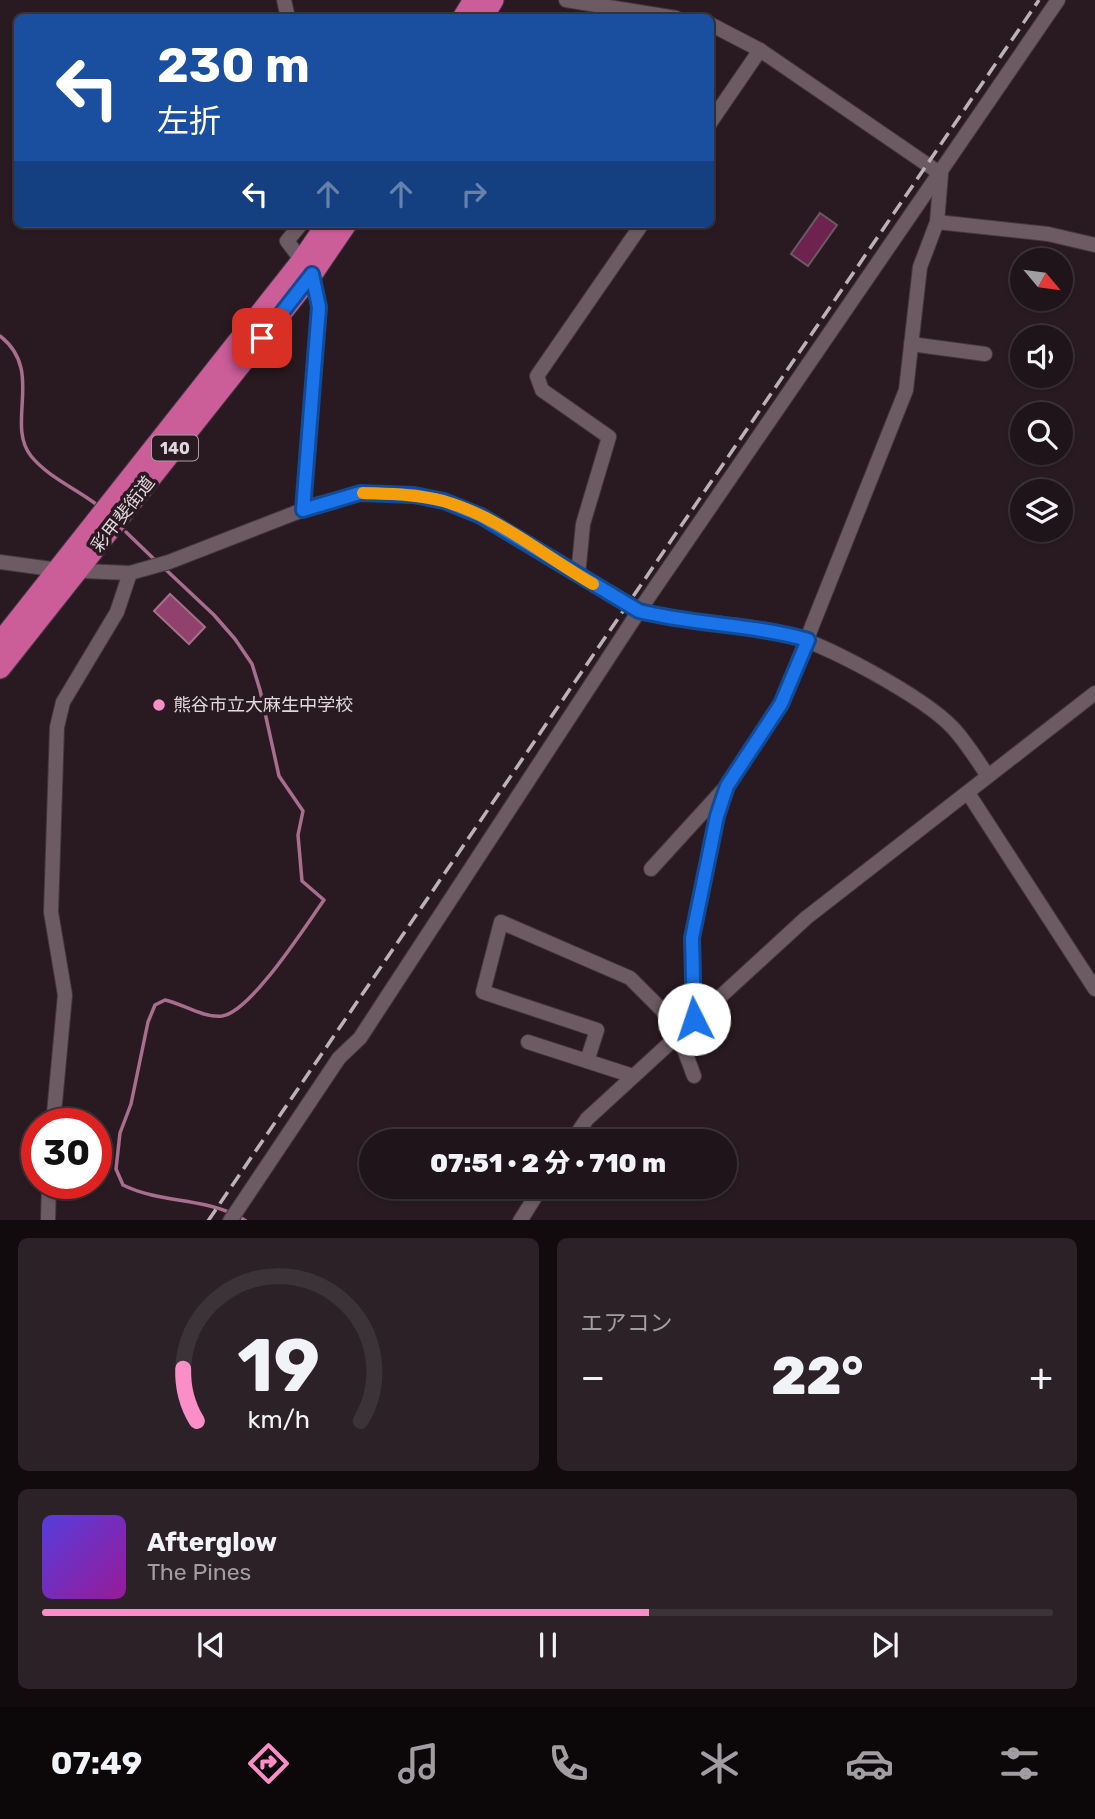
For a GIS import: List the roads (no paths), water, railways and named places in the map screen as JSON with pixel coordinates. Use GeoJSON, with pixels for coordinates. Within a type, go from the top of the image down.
{"type":"FeatureCollection","features":[{"type":"Feature","properties":{"kind":"highway","name":"彩甲斐街道"},"geometry":{"type":"LineString","coordinates":[[306,268],[325,228]]}},
{"type":"Feature","properties":{"kind":"highway","name":"彩甲斐街道"},"geometry":{"type":"LineString","coordinates":[[0,668],[68,570],[306,268],[342,228]]}},
{"type":"Feature","properties":{"kind":"highway","name":"彩甲斐街道"},"geometry":{"type":"LineString","coordinates":[[0,643],[68,570]]}},
{"type":"Feature","properties":{"kind":"street"},"geometry":{"type":"LineString","coordinates":[[566,0],[652,14]]}},
{"type":"Feature","properties":{"kind":"street"},"geometry":{"type":"LineString","coordinates":[[230,1220],[339,1058],[360,1038],[639,611],[1058,0]]}},
{"type":"Feature","properties":{"kind":"street"},"geometry":{"type":"LineString","coordinates":[[714,26],[760,50],[941,174]]}},
{"type":"Feature","properties":{"kind":"street"},"geometry":{"type":"LineString","coordinates":[[714,118],[760,50]]}},
{"type":"Feature","properties":{"kind":"street"},"geometry":{"type":"LineString","coordinates":[[651,869],[727,786],[781,704],[808,640],[906,390],[920,267],[937,222],[941,174]]}},
{"type":"Feature","properties":{"kind":"street"},"geometry":{"type":"LineString","coordinates":[[937,222],[1048,234],[1095,244]]}},
{"type":"Feature","properties":{"kind":"street"},"geometry":{"type":"LineString","coordinates":[[297,228],[286,241],[306,268],[319,307],[303,510]]}},
{"type":"Feature","properties":{"kind":"street"},"geometry":{"type":"LineString","coordinates":[[578,575],[583,524],[609,437],[542,390],[537,376],[639,228]]}},
{"type":"Feature","properties":{"kind":"street"},"geometry":{"type":"LineString","coordinates":[[911,344],[985,354]]}},
{"type":"Feature","properties":{"kind":"street"},"geometry":{"type":"LineString","coordinates":[[0,562],[68,570],[130,573],[169,562],[303,510],[360,493],[414,495],[444,501],[481,516],[639,611],[667,618],[756,627],[808,640],[923,703],[953,728],[988,776]]}},
{"type":"Feature","properties":{"kind":"street"},"geometry":{"type":"LineString","coordinates":[[54,1108],[65,995],[51,912],[57,727],[63,702],[117,612],[130,573]]}},
{"type":"Feature","properties":{"kind":"street"},"geometry":{"type":"LineString","coordinates":[[580,1129],[587,1119],[678,1033],[806,918],[1095,693]]}},
{"type":"Feature","properties":{"kind":"street"},"geometry":{"type":"LineString","coordinates":[[694,1019],[692,938],[715,827],[727,786]]}},
{"type":"Feature","properties":{"kind":"street"},"geometry":{"type":"LineString","coordinates":[[968,793],[1095,989]]}},
{"type":"Feature","properties":{"kind":"street"},"geometry":{"type":"LineString","coordinates":[[587,1061],[597,1030],[483,992],[501,922],[630,978],[662,1010],[678,1033],[694,1076]]}},
{"type":"Feature","properties":{"kind":"street"},"geometry":{"type":"LineString","coordinates":[[528,1042],[633,1076]]}},
{"type":"Feature","properties":{"kind":"street"},"geometry":{"type":"LineString","coordinates":[[48,1220],[49,1199]]}},
{"type":"Feature","properties":{"kind":"street"},"geometry":{"type":"LineString","coordinates":[[520,1220],[534,1199]]}},
{"type":"Feature","properties":{"kind":"waterway"},"geometry":{"type":"LineString","coordinates":[[0,336],[13,350],[20,365],[23,381],[22,428],[24,443],[31,456],[53,476],[96,504]]}},
{"type":"Feature","properties":{"kind":"waterway"},"geometry":{"type":"LineString","coordinates":[[126,532],[157,562]]}},
{"type":"Feature","properties":{"kind":"waterway"},"geometry":{"type":"LineString","coordinates":[[163,567],[214,615],[252,664],[279,776],[303,811],[298,835],[302,881],[324,900],[277,966],[248,1000],[234,1011],[215,1016],[165,1000],[155,1005],[148,1022],[131,1104],[120,1133],[116,1169],[123,1185],[136,1190],[231,1213]]}},
{"type":"Feature","properties":{"kind":"waterway"},"geometry":{"type":"LineString","coordinates":[[238,1216],[244,1220]]}},
{"type":"Feature","properties":{"kind":"railway"},"geometry":{"type":"LineString","coordinates":[[209,1220],[1039,0]]}},
{"type":"Feature","properties":{"kind":"place","name":"熊谷市立大麻生中学校"},"geometry":{"type":"Point","coordinates":[159,705]}}]}
